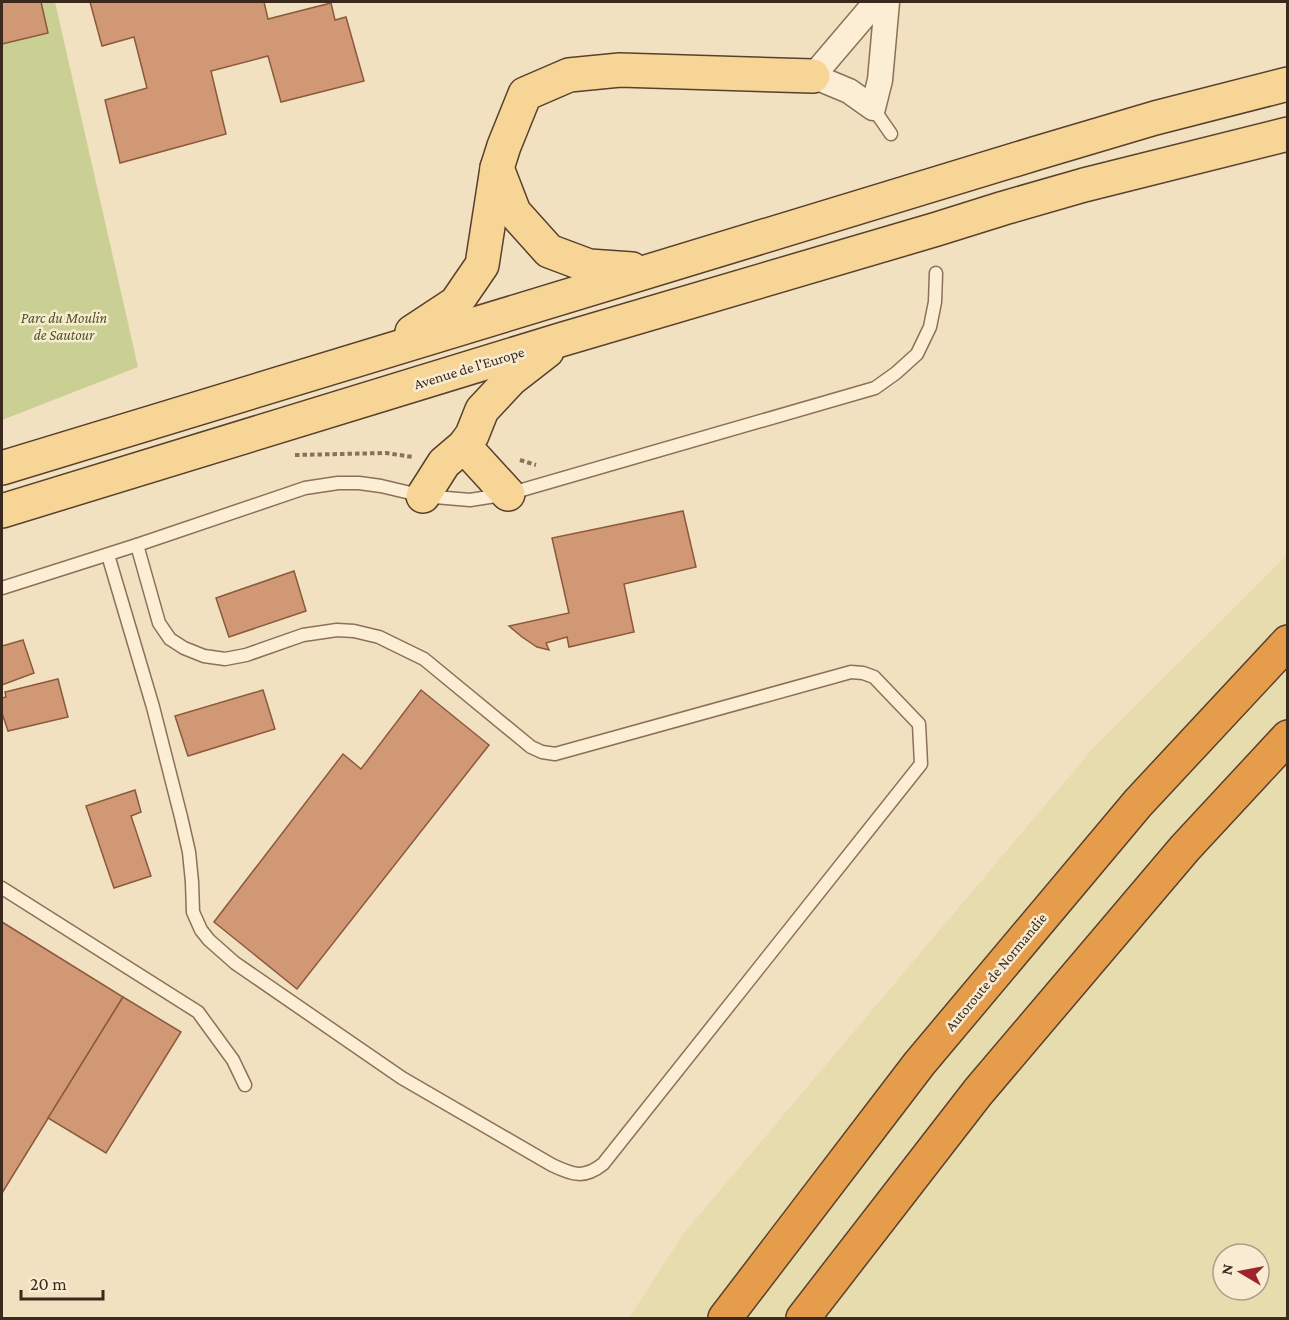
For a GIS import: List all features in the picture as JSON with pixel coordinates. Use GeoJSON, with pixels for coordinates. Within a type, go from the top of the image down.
{"type":"FeatureCollection","features":[{"type":"Feature","properties":{"kind":"highway","name":"Autoroute de Normandie"},"geometry":{"type":"LineString","coordinates":[[725,1318],[919,1064],[1138,803],[1287,642]]}},
{"type":"Feature","properties":{"kind":"highway"},"geometry":{"type":"LineString","coordinates":[[803,1318],[978,1092],[1185,848],[1287,737]]}},
{"type":"Feature","properties":{"kind":"main road"},"geometry":{"type":"LineString","coordinates":[[392,348],[420,326],[456,303],[482,265],[497,168],[525,94],[569,75],[620,70],[813,76]]}},
{"type":"Feature","properties":{"kind":"main road"},"geometry":{"type":"LineString","coordinates":[[2,468],[1155,118],[1287,84]]}},
{"type":"Feature","properties":{"kind":"main road","name":"Avenue de l'Europe"},"geometry":{"type":"LineString","coordinates":[[2,512],[560,340],[1084,184],[1287,134]]}},
{"type":"Feature","properties":{"kind":"main road"},"geometry":{"type":"LineString","coordinates":[[497,168],[514,212],[549,251],[589,266],[651,270]]}},
{"type":"Feature","properties":{"kind":"main road"},"geometry":{"type":"LineString","coordinates":[[423,496],[444,463],[464,446],[472,435],[482,410],[511,379],[560,340]]}},
{"type":"Feature","properties":{"kind":"main road"},"geometry":{"type":"LineString","coordinates":[[464,446],[508,494]]}},
{"type":"Feature","properties":{"kind":"street"},"geometry":{"type":"LineString","coordinates":[[876,2],[813,76],[849,92],[873,108],[880,80],[887,2]]}},
{"type":"Feature","properties":{"kind":"lane"},"geometry":{"type":"LineString","coordinates":[[873,108],[891,134]]}},
{"type":"Feature","properties":{"kind":"lane"},"geometry":{"type":"LineString","coordinates":[[2,588],[108,555],[305,488],[338,483],[359,483],[423,496],[470,500],[508,494],[875,388],[917,354],[930,327],[935,302],[936,273]]}},
{"type":"Feature","properties":{"kind":"lane"},"geometry":{"type":"LineString","coordinates":[[108,555],[153,707],[181,817],[189,852],[193,912],[201,930],[235,963],[402,1078],[552,1166],[570,1174],[594,1171],[603,1164],[921,764],[919,724],[874,677],[851,672],[555,754],[542,752],[531,747],[423,659],[379,637],[354,631],[337,630],[303,635],[246,655],[225,659],[204,656],[184,648],[170,639],[159,623],[137,545]]}},
{"type":"Feature","properties":{"kind":"lane"},"geometry":{"type":"LineString","coordinates":[[2,888],[198,1012],[233,1060],[245,1085]]}},
{"type":"Feature","properties":{"kind":"shaded area"},"geometry":{"type":"Polygon","coordinates":[[[1287,555],[1287,1318],[629,1318],[684,1233],[1095,746],[1287,555]]]}},
{"type":"Feature","properties":{"kind":"green space","name":"Parc du Moulin de Sautour"},"geometry":{"type":"Polygon","coordinates":[[[2,2],[55,2],[138,367],[2,420],[2,2]]]}},
{"type":"Feature","properties":{"kind":"building"},"geometry":{"type":"Polygon","coordinates":[[[2,2],[41,2],[48,33],[2,44],[2,2]]]}},
{"type":"Feature","properties":{"kind":"building"},"geometry":{"type":"Polygon","coordinates":[[[90,2],[264,2],[268,19],[331,3],[335,20],[346,17],[364,81],[281,102],[268,56],[211,71],[226,134],[120,163],[105,100],[147,88],[134,37],[102,46],[90,2]]]}},
{"type":"Feature","properties":{"kind":"building"},"geometry":{"type":"Polygon","coordinates":[[[683,511],[696,567],[624,584],[634,632],[569,647],[567,637],[546,643],[549,650],[537,647],[509,626],[569,613],[552,538],[683,511]]]}},
{"type":"Feature","properties":{"kind":"building"},"geometry":{"type":"Polygon","coordinates":[[[294,571],[306,611],[229,637],[216,598],[294,571]]]}},
{"type":"Feature","properties":{"kind":"building"},"geometry":{"type":"Polygon","coordinates":[[[23,640],[34,673],[2,685],[2,646],[23,640]]]}},
{"type":"Feature","properties":{"kind":"building"},"geometry":{"type":"Polygon","coordinates":[[[58,679],[68,717],[8,731],[2,713],[2,698],[6,697],[5,692],[58,679]]]}},
{"type":"Feature","properties":{"kind":"building"},"geometry":{"type":"Polygon","coordinates":[[[263,690],[275,729],[188,756],[175,716],[263,690]]]}},
{"type":"Feature","properties":{"kind":"building"},"geometry":{"type":"Polygon","coordinates":[[[421,690],[489,745],[297,989],[214,922],[343,754],[361,769],[421,690]]]}},
{"type":"Feature","properties":{"kind":"building"},"geometry":{"type":"Polygon","coordinates":[[[135,790],[141,812],[131,816],[151,876],[114,888],[86,806],[135,790]]]}},
{"type":"Feature","properties":{"kind":"building"},"geometry":{"type":"Polygon","coordinates":[[[2,922],[123,997],[2,1193],[2,922]]]}},
{"type":"Feature","properties":{"kind":"building"},"geometry":{"type":"Polygon","coordinates":[[[123,997],[181,1032],[106,1153],[48,1118],[123,997]]]}}]}
